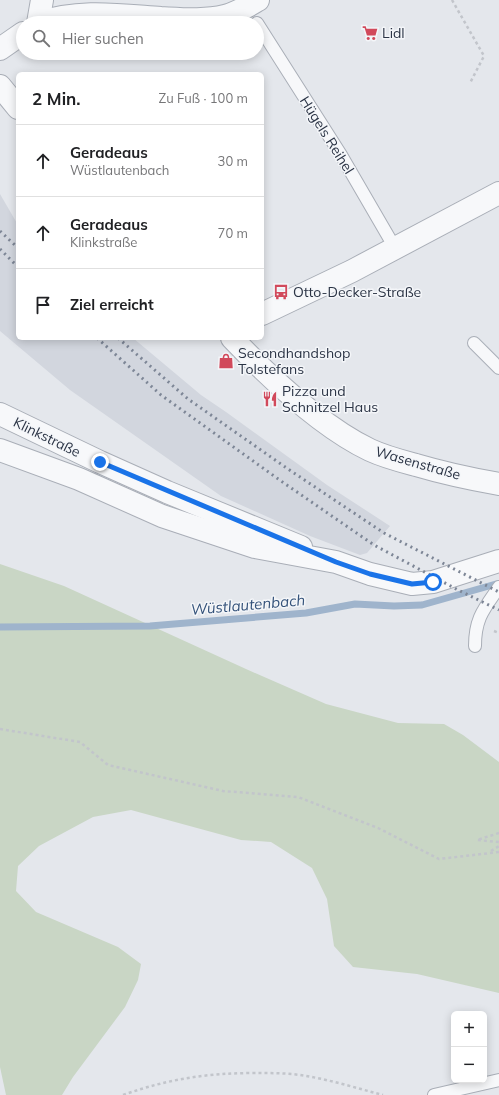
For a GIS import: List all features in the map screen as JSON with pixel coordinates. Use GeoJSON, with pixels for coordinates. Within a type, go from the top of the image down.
{"type":"FeatureCollection","features":[{"type":"Feature","properties":{"kind":"street"},"geometry":{"type":"LineString","coordinates":[[39,16],[42,0]]}},
{"type":"Feature","properties":{"kind":"street"},"geometry":{"type":"LineString","coordinates":[[225,16],[255,13]]}},
{"type":"Feature","properties":{"kind":"street"},"geometry":{"type":"LineString","coordinates":[[65,16],[83,14],[121,16]]}},
{"type":"Feature","properties":{"kind":"street"},"geometry":{"type":"LineString","coordinates":[[0,49],[16,38]]}},
{"type":"Feature","properties":{"kind":"street"},"geometry":{"type":"LineString","coordinates":[[0,86],[16,106]]}},
{"type":"Feature","properties":{"kind":"street"},"geometry":{"type":"LineString","coordinates":[[264,313],[352,271],[499,193]]}},
{"type":"Feature","properties":{"kind":"street","name":"Wasenstraße"},"geometry":{"type":"LineString","coordinates":[[234,340],[276,382],[320,418],[358,444],[391,458],[432,470],[499,484]]}},
{"type":"Feature","properties":{"kind":"street","name":"Klinkstraße"},"geometry":{"type":"LineString","coordinates":[[0,414],[106,465],[336,562]]}},
{"type":"Feature","properties":{"kind":"street"},"geometry":{"type":"LineString","coordinates":[[0,450],[79,480],[162,516],[255,547],[336,562],[370,574],[412,584],[433,582],[499,560]]}},
{"type":"Feature","properties":{"kind":"lane","name":"Hügels Reihel"},"geometry":{"type":"LineString","coordinates":[[264,28],[395,248]]}},
{"type":"Feature","properties":{"kind":"lane"},"geometry":{"type":"LineString","coordinates":[[474,342],[499,368]]}},
{"type":"Feature","properties":{"kind":"lane"},"geometry":{"type":"LineString","coordinates":[[475,646],[475,633],[480,614],[499,587]]}},
{"type":"Feature","properties":{"kind":"lane"},"geometry":{"type":"LineString","coordinates":[[434,1095],[499,1080]]}},
{"type":"Feature","properties":{"kind":"path"},"geometry":{"type":"LineString","coordinates":[[452,0],[484,56],[470,83]]}},
{"type":"Feature","properties":{"kind":"path"},"geometry":{"type":"LineString","coordinates":[[0,729],[80,742],[108,765],[223,791],[298,797],[378,828],[439,860],[488,852],[499,852]]}},
{"type":"Feature","properties":{"kind":"path"},"geometry":{"type":"LineString","coordinates":[[499,834],[477,840],[499,842]]}},
{"type":"Feature","properties":{"kind":"path"},"geometry":{"type":"LineString","coordinates":[[488,852],[499,846]]}},
{"type":"Feature","properties":{"kind":"path"},"geometry":{"type":"LineString","coordinates":[[123,1095],[149,1085],[192,1077],[231,1073],[299,1074],[383,1095]]}},
{"type":"Feature","properties":{"kind":"shaded area"},"geometry":{"type":"Polygon","coordinates":[[[0,194],[16,222],[16,340],[135,340],[201,395],[327,485],[390,526],[367,553],[360,555],[310,536],[221,496],[70,390],[0,331],[0,194]]]}},
{"type":"Feature","properties":{"kind":"green space"},"geometry":{"type":"Polygon","coordinates":[[[0,564],[64,586],[326,704],[398,723],[444,724],[463,735],[499,762],[499,993],[417,974],[353,967],[334,946],[327,899],[312,868],[271,842],[241,840],[131,810],[93,817],[39,846],[18,866],[16,891],[36,912],[118,947],[141,964],[138,980],[125,1007],[73,1077],[62,1095],[6,1095],[0,1067],[0,564]]]}},
{"type":"Feature","properties":{"kind":"waterway","name":"Wüstlautenbach"},"geometry":{"type":"LineString","coordinates":[[0,627],[150,626],[306,613],[355,604],[394,606],[422,605],[496,584]]}},
{"type":"Feature","properties":{"kind":"railway"},"geometry":{"type":"LineString","coordinates":[[0,231],[16,246]]}},
{"type":"Feature","properties":{"kind":"railway"},"geometry":{"type":"LineString","coordinates":[[0,249],[16,265]]}},
{"type":"Feature","properties":{"kind":"railway"},"geometry":{"type":"LineString","coordinates":[[99,340],[161,395],[281,481],[374,545],[499,610]]}},
{"type":"Feature","properties":{"kind":"railway"},"geometry":{"type":"LineString","coordinates":[[120,340],[188,399],[288,469],[384,533],[499,592]]}},
{"type":"Feature","properties":{"kind":"place","name":"Lidl"},"geometry":{"type":"Point","coordinates":[370,33]}},
{"type":"Feature","properties":{"kind":"place","name":"Otto-Decker-Straße"},"geometry":{"type":"Point","coordinates":[281,292]}},
{"type":"Feature","properties":{"kind":"place","name":"Secondhandshop Tolstefans"},"geometry":{"type":"Point","coordinates":[226,361]}},
{"type":"Feature","properties":{"kind":"place","name":"Pizza und Schnitzel Haus"},"geometry":{"type":"Point","coordinates":[270,399]}},
{"type":"Feature","properties":{"kind":"route"},"geometry":{"type":"LineString","coordinates":[[100,462],[167,492],[336,562],[370,574],[412,584],[433,582]]}}]}
